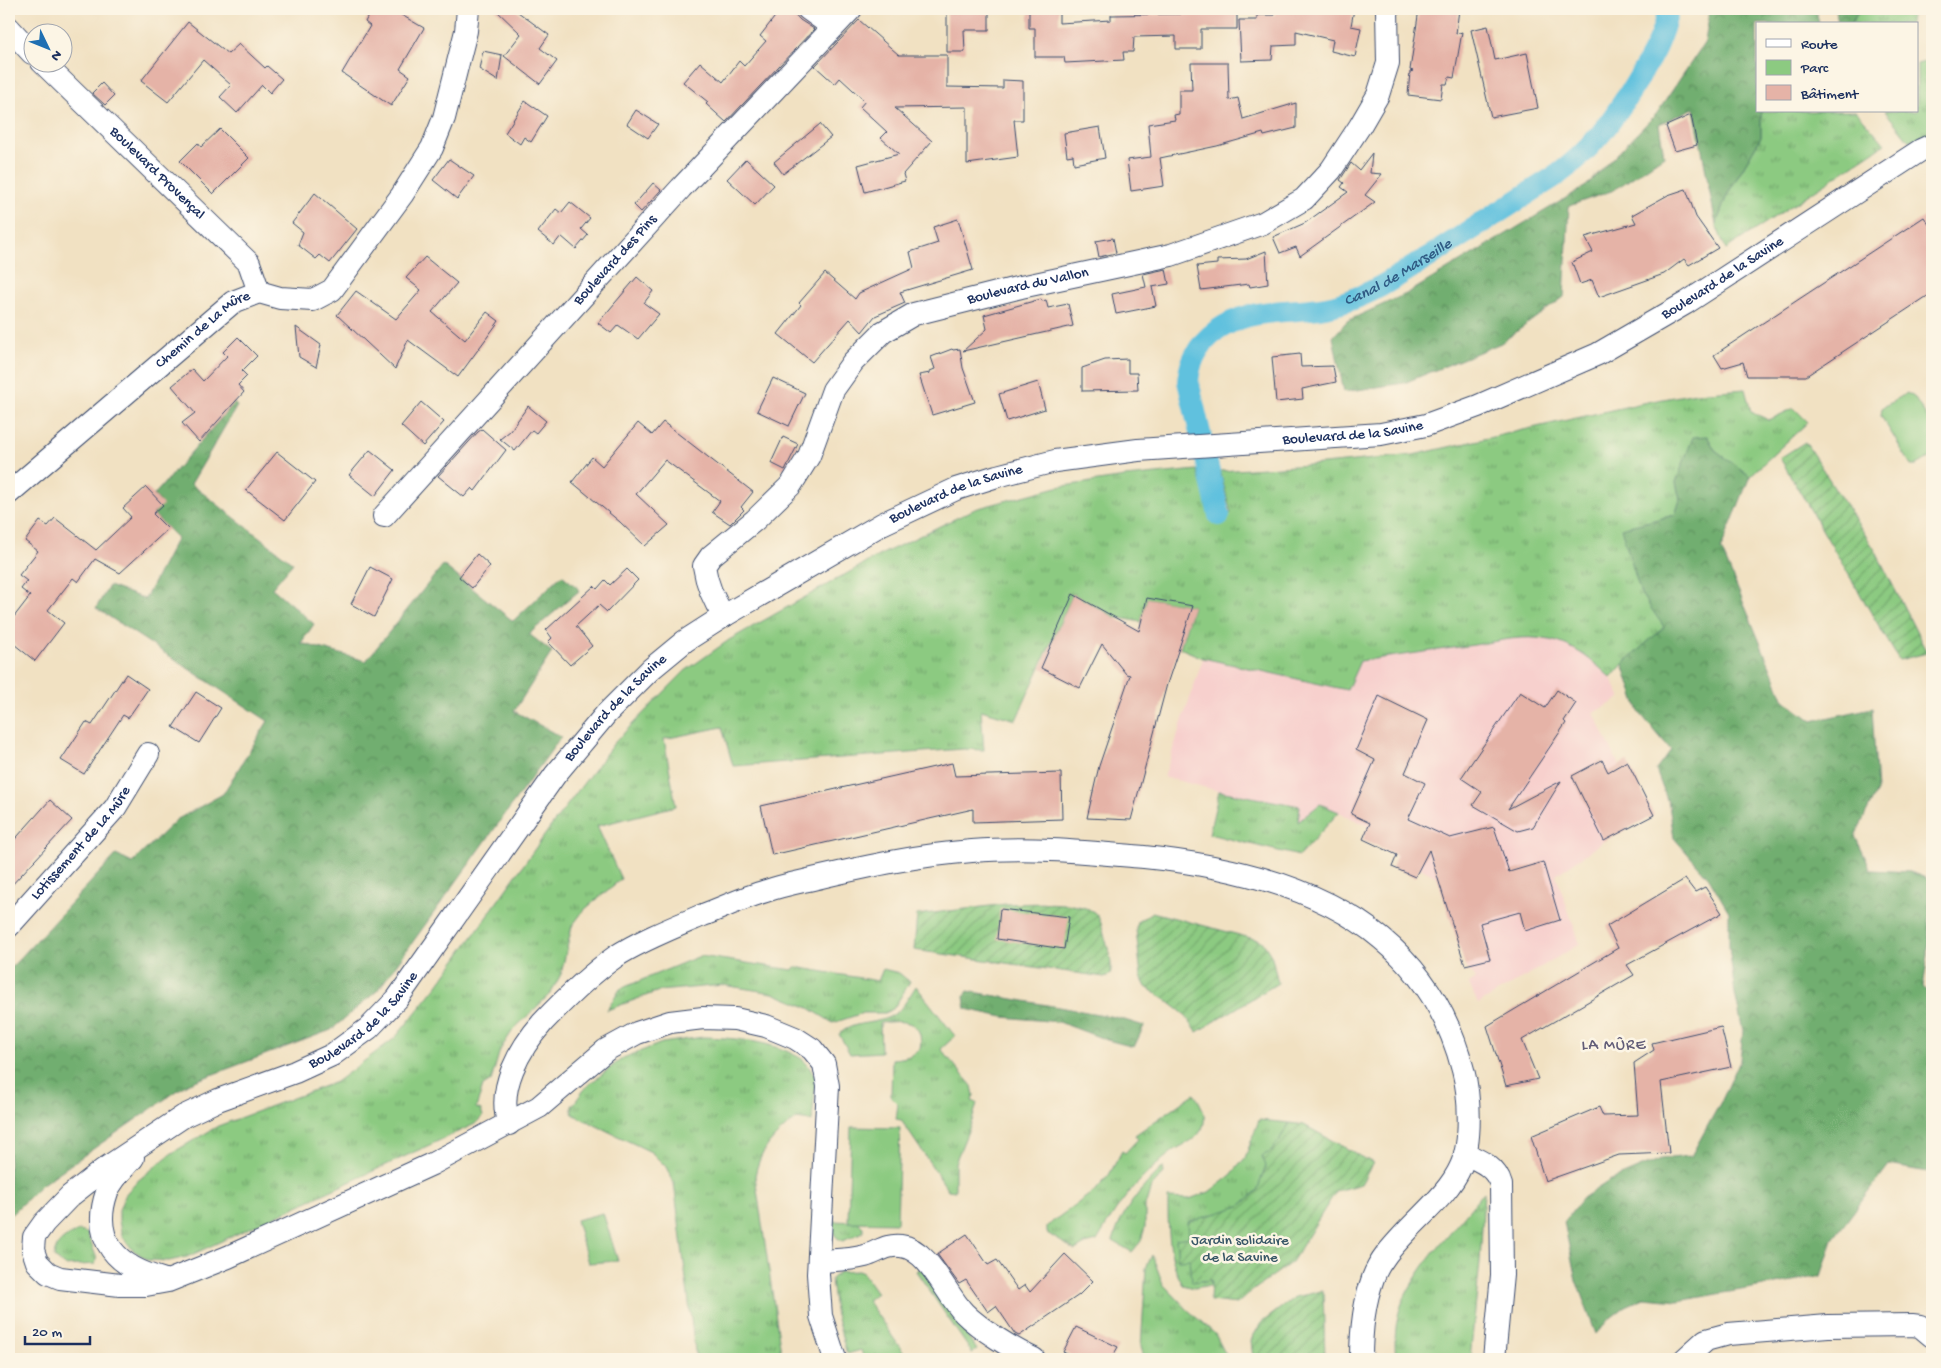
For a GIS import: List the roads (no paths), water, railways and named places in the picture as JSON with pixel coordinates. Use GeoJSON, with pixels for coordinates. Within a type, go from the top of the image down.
{"type":"FeatureCollection","features":[{"type":"Feature","properties":{"kind":"street","name":"Chemin de La Mûre"},"geometry":{"type":"LineString","coordinates":[[9,493],[233,302],[259,292],[280,298],[313,300],[332,290],[402,195],[432,148],[444,118],[466,31],[468,9]]}},
{"type":"Feature","properties":{"kind":"street"},"geometry":{"type":"LineString","coordinates":[[808,9],[833,27]]}},
{"type":"Feature","properties":{"kind":"street","name":"Boulevard des Pins"},"geometry":{"type":"LineString","coordinates":[[384,516],[681,188],[851,9]]}},
{"type":"Feature","properties":{"kind":"street","name":"Boulevard du Vallon"},"geometry":{"type":"LineString","coordinates":[[724,616],[712,597],[704,566],[711,556],[754,520],[791,484],[809,456],[833,390],[853,362],[883,332],[914,314],[1022,287],[1171,255],[1263,223],[1304,199],[1331,170],[1378,95],[1388,63],[1387,9]]}},
{"type":"Feature","properties":{"kind":"street"},"geometry":{"type":"LineString","coordinates":[[9,28],[22,42]]}},
{"type":"Feature","properties":{"kind":"street","name":"Boulevard Provençal"},"geometry":{"type":"LineString","coordinates":[[52,72],[249,262],[259,292]]}},
{"type":"Feature","properties":{"kind":"street","name":"Boulevard de la Savine"},"geometry":{"type":"LineString","coordinates":[[168,1281],[146,1285],[120,1285],[60,1278],[48,1273],[37,1262],[33,1250],[34,1237],[44,1223],[70,1196],[103,1170],[184,1116],[218,1100],[295,1072],[332,1055],[369,1028],[397,999],[555,774],[606,714],[651,669],[685,641],[724,616],[882,524],[956,489],[997,476],[1055,461],[1138,450],[1381,434],[1426,425],[1478,406],[1598,354],[1686,303],[1920,150],[1932,145]]}},
{"type":"Feature","properties":{"kind":"street","name":"Lotissement de La Mûre"},"geometry":{"type":"LineString","coordinates":[[9,926],[115,808],[148,754]]}},
{"type":"Feature","properties":{"kind":"street"},"geometry":{"type":"LineString","coordinates":[[509,1124],[505,1112],[505,1096],[510,1076],[533,1033],[570,993],[617,956],[679,925],[766,891],[878,864],[971,851],[1068,850],[1187,862],[1265,879],[1328,905],[1358,922],[1380,937],[1400,956],[1420,979],[1438,1006],[1450,1029],[1463,1070],[1467,1095],[1468,1123],[1465,1154],[1460,1168],[1451,1183],[1388,1252],[1374,1277],[1365,1312],[1361,1338],[1361,1359]]}},
{"type":"Feature","properties":{"kind":"street"},"geometry":{"type":"LineString","coordinates":[[168,1281],[228,1257],[432,1164],[509,1124],[538,1107],[606,1050],[636,1033],[670,1022],[703,1018],[735,1019],[766,1026],[795,1038],[812,1049],[824,1064],[828,1086],[818,1274],[821,1316],[835,1359]]}},
{"type":"Feature","properties":{"kind":"street","name":"Boulevard de la Savine"},"geometry":{"type":"LineString","coordinates":[[148,1140],[108,1191],[101,1223],[114,1254],[128,1266],[144,1274],[168,1281]]}},
{"type":"Feature","properties":{"kind":"street"},"geometry":{"type":"LineString","coordinates":[[1465,1154],[1489,1165],[1498,1175],[1501,1185],[1502,1275],[1494,1359]]}},
{"type":"Feature","properties":{"kind":"street"},"geometry":{"type":"LineString","coordinates":[[820,1261],[865,1256],[883,1248],[901,1246],[916,1250],[927,1261],[954,1302],[966,1315],[1019,1352],[1034,1359]]}},
{"type":"Feature","properties":{"kind":"street"},"geometry":{"type":"LineString","coordinates":[[1685,1359],[1706,1340],[1736,1333],[1828,1326],[1912,1325],[1920,1326],[1932,1336]]}},
{"type":"Feature","properties":{"kind":"waterway","name":"Canal de Marseille"},"geometry":{"type":"LineString","coordinates":[[1219,515],[1188,381],[1195,356],[1204,342],[1224,326],[1238,319],[1268,312],[1315,309],[1345,302],[1368,293],[1411,268],[1557,175],[1581,156],[1591,145],[1626,99],[1655,49],[1668,9]]}},
{"type":"Feature","properties":{"kind":"district","name":"LA MÛRE"},"geometry":{"type":"Point","coordinates":[1614,1046]}},
{"type":"Feature","properties":{"kind":"park label","name":"Jardin solidaire de la Savine"},"geometry":{"type":"Point","coordinates":[1240,1250]}}]}
